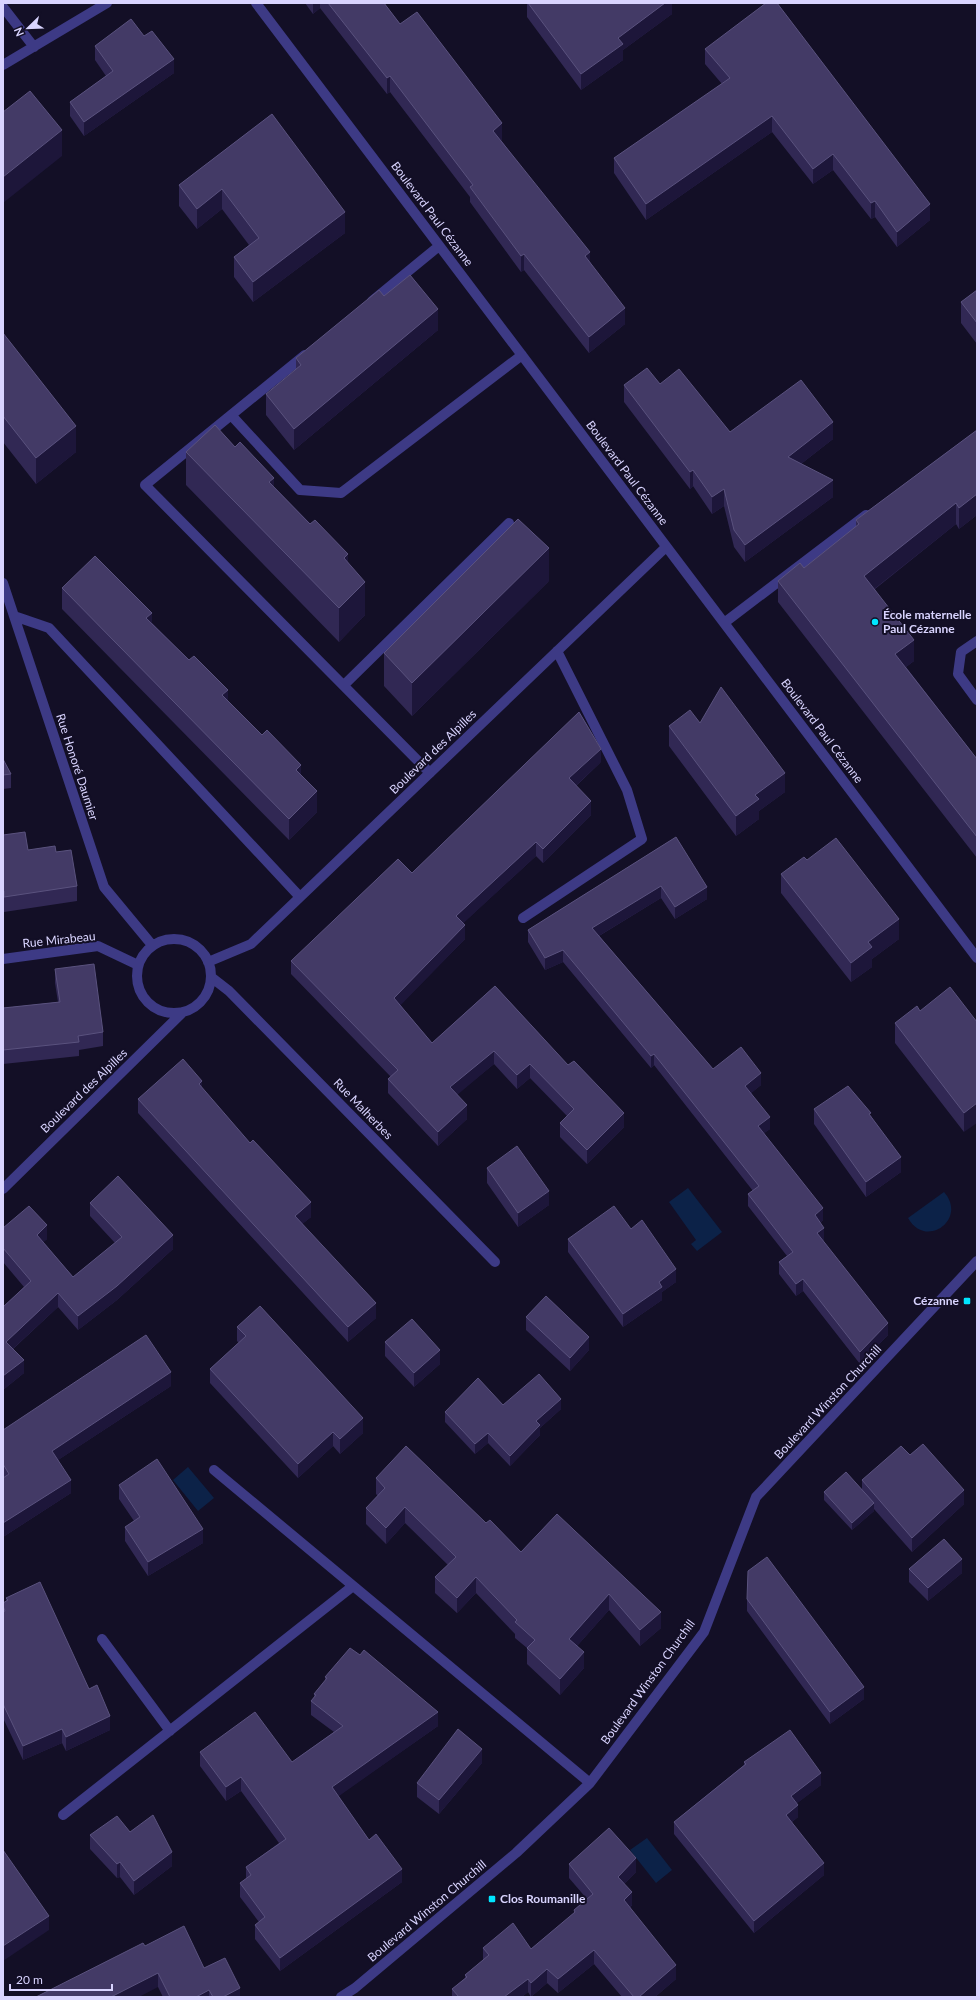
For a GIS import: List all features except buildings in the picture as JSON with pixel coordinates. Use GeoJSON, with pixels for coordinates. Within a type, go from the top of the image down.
{"type":"FeatureCollection","features":[{"type":"Feature","properties":{"kind":"street"},"geometry":{"type":"LineString","coordinates":[[3,65],[107,3]]}},
{"type":"Feature","properties":{"kind":"street","name":"Boulevard Paul Cézanne"},"geometry":{"type":"LineString","coordinates":[[256,3],[977,958]]}},
{"type":"Feature","properties":{"kind":"street"},"geometry":{"type":"LineString","coordinates":[[3,7],[34,46]]}},
{"type":"Feature","properties":{"kind":"street"},"geometry":{"type":"LineString","coordinates":[[361,310],[439,246]]}},
{"type":"Feature","properties":{"kind":"street"},"geometry":{"type":"LineString","coordinates":[[312,350],[145,485],[430,773]]}},
{"type":"Feature","properties":{"kind":"street"},"geometry":{"type":"LineString","coordinates":[[231,415],[300,490],[341,494],[522,355]]}},
{"type":"Feature","properties":{"kind":"street"},"geometry":{"type":"LineString","coordinates":[[724,623],[872,511]]}},
{"type":"Feature","properties":{"kind":"street"},"geometry":{"type":"LineString","coordinates":[[344,685],[509,523]]}},
{"type":"Feature","properties":{"kind":"street","name":"Boulevard des Alpilles"},"geometry":{"type":"LineString","coordinates":[[208,962],[251,944],[666,547]]}},
{"type":"Feature","properties":{"kind":"street","name":"Rue Honoré Daumier"},"geometry":{"type":"LineString","coordinates":[[3,583],[104,887],[152,945]]}},
{"type":"Feature","properties":{"kind":"street"},"geometry":{"type":"LineString","coordinates":[[14,616],[49,628],[300,897]]}},
{"type":"Feature","properties":{"kind":"street"},"geometry":{"type":"LineString","coordinates":[[977,641],[961,652],[958,674],[977,700]]}},
{"type":"Feature","properties":{"kind":"street"},"geometry":{"type":"LineString","coordinates":[[523,918],[642,839],[627,790],[557,651]]}},
{"type":"Feature","properties":{"kind":"street"},"geometry":{"type":"LineString","coordinates":[[179,938],[191,942],[202,950],[208,962],[211,977],[208,990],[202,1000],[192,1008],[183,1012],[170,1013],[158,1010],[147,1002],[139,990],[136,977],[138,965],[143,954],[152,945],[164,939],[179,938]]}},
{"type":"Feature","properties":{"kind":"street","name":"Rue Mirabeau"},"geometry":{"type":"LineString","coordinates":[[3,959],[98,946],[138,965]]}},
{"type":"Feature","properties":{"kind":"street","name":"Rue Malherbes"},"geometry":{"type":"LineString","coordinates":[[211,977],[235,997],[495,1262]]}},
{"type":"Feature","properties":{"kind":"street","name":"Boulevard des Alpilles"},"geometry":{"type":"LineString","coordinates":[[3,1188],[183,1012]]}},
{"type":"Feature","properties":{"kind":"street","name":"Boulevard Winston Churchill"},"geometry":{"type":"LineString","coordinates":[[341,1997],[355,1988],[516,1853],[590,1783],[704,1632],[756,1497],[977,1261]]}},
{"type":"Feature","properties":{"kind":"street"},"geometry":{"type":"LineString","coordinates":[[214,1470],[590,1783]]}},
{"type":"Feature","properties":{"kind":"street"},"geometry":{"type":"LineString","coordinates":[[63,1815],[353,1586]]}},
{"type":"Feature","properties":{"kind":"street"},"geometry":{"type":"LineString","coordinates":[[102,1639],[170,1731]]}},
{"type":"Feature","properties":{"kind":"water"},"geometry":{"type":"Polygon","coordinates":[[[688,1188],[722,1232],[697,1251],[691,1244],[696,1240],[669,1202],[688,1188]]]}},
{"type":"Feature","properties":{"kind":"water"},"geometry":{"type":"Polygon","coordinates":[[[944,1192],[950,1202],[951,1212],[948,1221],[942,1227],[934,1231],[925,1231],[916,1227],[908,1218],[944,1192]]]}},
{"type":"Feature","properties":{"kind":"water"},"geometry":{"type":"Polygon","coordinates":[[[188,1467],[214,1498],[198,1511],[173,1480],[188,1467]]]}},
{"type":"Feature","properties":{"kind":"water"},"geometry":{"type":"Polygon","coordinates":[[[647,1838],[672,1870],[656,1883],[630,1850],[647,1838]]]}},
{"type":"Feature","properties":{"kind":"place","name":"École maternelle Paul Cézanne"},"geometry":{"type":"Point","coordinates":[875,622]}},
{"type":"Feature","properties":{"kind":"place","name":"Cézanne"},"geometry":{"type":"Point","coordinates":[967,1301]}},
{"type":"Feature","properties":{"kind":"place","name":"Clos Roumanille"},"geometry":{"type":"Point","coordinates":[492,1899]}}]}
